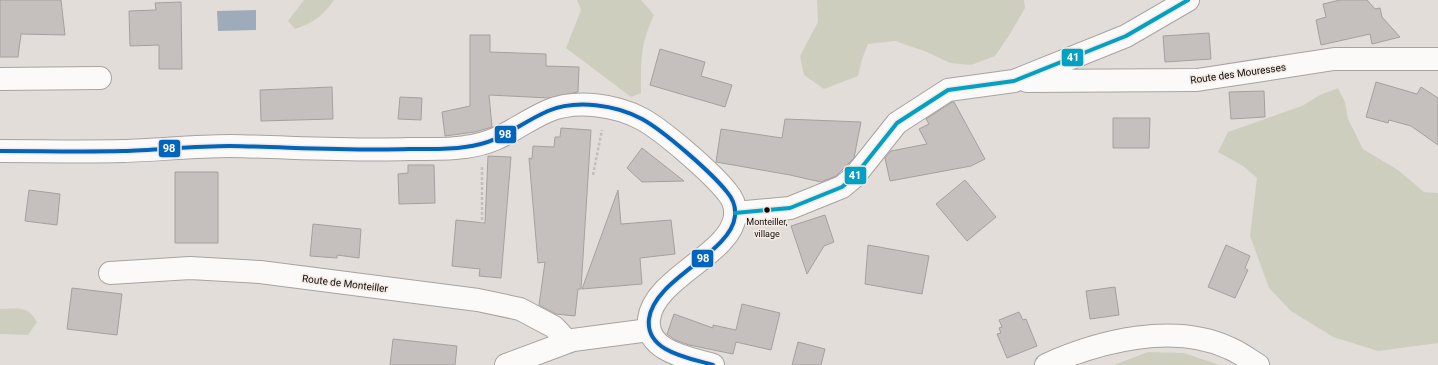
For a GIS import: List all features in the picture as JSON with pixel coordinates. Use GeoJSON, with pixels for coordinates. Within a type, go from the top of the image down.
{"type":"FeatureCollection","features":[{"type":"Feature","properties":{"kind":"street"},"geometry":{"type":"LineString","coordinates":[[735,213],[790,208],[842,187],[854,177],[898,123],[948,90],[1014,81],[1126,36],[1188,0]]}},
{"type":"Feature","properties":{"kind":"street","name":"Route des Mouresses"},"geometry":{"type":"LineString","coordinates":[[1014,81],[1196,80],[1334,59],[1438,59]]}},
{"type":"Feature","properties":{"kind":"street"},"geometry":{"type":"LineString","coordinates":[[0,79],[100,78]]}},
{"type":"Feature","properties":{"kind":"street"},"geometry":{"type":"LineString","coordinates":[[0,151],[63,152],[229,146],[366,150],[451,149],[480,145],[501,138],[549,110],[560,107],[585,105],[609,108],[631,114],[644,120],[684,152],[728,193],[733,202],[735,213],[733,225],[722,240],[676,280],[660,297],[650,312],[649,330],[654,339],[667,350],[713,365]]}},
{"type":"Feature","properties":{"kind":"street","name":"Route de Monteiller"},"geometry":{"type":"LineString","coordinates":[[110,273],[190,268],[248,271],[478,300],[520,309],[554,327],[568,342]]}},
{"type":"Feature","properties":{"kind":"street"},"geometry":{"type":"LineString","coordinates":[[506,365],[568,342],[649,330]]}},
{"type":"Feature","properties":{"kind":"street"},"geometry":{"type":"LineString","coordinates":[[1046,365],[1066,356],[1102,344],[1125,339],[1168,336],[1188,337],[1211,341],[1229,348],[1258,365]]}},
{"type":"Feature","properties":{"kind":"path"},"geometry":{"type":"LineString","coordinates":[[593,175],[609,108]]}},
{"type":"Feature","properties":{"kind":"path"},"geometry":{"type":"LineString","coordinates":[[480,145],[482,173],[482,223]]}},
{"type":"Feature","properties":{"kind":"green space"},"geometry":{"type":"Polygon","coordinates":[[[304,0],[334,0],[318,18],[295,29],[288,21],[304,0]]]}},
{"type":"Feature","properties":{"kind":"green space"},"geometry":{"type":"Polygon","coordinates":[[[577,0],[641,0],[654,15],[646,35],[642,53],[641,93],[631,97],[566,48],[581,10],[577,0]]]}},
{"type":"Feature","properties":{"kind":"green space"},"geometry":{"type":"Polygon","coordinates":[[[817,0],[1024,0],[1025,8],[995,56],[971,65],[950,63],[927,52],[895,41],[868,44],[862,59],[858,76],[824,89],[804,75],[800,56],[818,22],[817,0]]]}},
{"type":"Feature","properties":{"kind":"green space"},"geometry":{"type":"Polygon","coordinates":[[[1338,88],[1345,102],[1348,119],[1363,149],[1398,170],[1424,192],[1438,193],[1438,343],[1378,351],[1333,337],[1291,311],[1269,288],[1250,236],[1257,178],[1243,166],[1218,152],[1228,132],[1302,106],[1320,95],[1338,88]]]}},
{"type":"Feature","properties":{"kind":"green space"},"geometry":{"type":"Polygon","coordinates":[[[0,309],[26,310],[37,322],[28,335],[0,334],[0,309]]]}},
{"type":"Feature","properties":{"kind":"green space"},"geometry":{"type":"Polygon","coordinates":[[[1148,352],[1184,353],[1220,365],[1114,365],[1148,352]]]}},
{"type":"Feature","properties":{"kind":"water"},"geometry":{"type":"Polygon","coordinates":[[[256,10],[256,30],[218,31],[217,11],[256,10]]]}},
{"type":"Feature","properties":{"kind":"building"},"geometry":{"type":"Polygon","coordinates":[[[0,0],[61,0],[65,35],[21,34],[18,57],[0,57],[0,0]]]}},
{"type":"Feature","properties":{"kind":"building"},"geometry":{"type":"Polygon","coordinates":[[[1340,0],[1367,0],[1375,9],[1380,8],[1382,17],[1400,37],[1372,44],[1370,34],[1321,45],[1316,20],[1326,17],[1323,4],[1340,0]]]}},
{"type":"Feature","properties":{"kind":"building"},"geometry":{"type":"Polygon","coordinates":[[[181,2],[182,69],[159,69],[159,45],[130,46],[129,11],[156,10],[155,3],[181,2]]]}},
{"type":"Feature","properties":{"kind":"building"},"geometry":{"type":"Polygon","coordinates":[[[1209,33],[1211,59],[1165,62],[1163,36],[1209,33]]]}},
{"type":"Feature","properties":{"kind":"building"},"geometry":{"type":"Polygon","coordinates":[[[470,35],[490,35],[490,52],[546,54],[546,66],[579,67],[578,92],[549,98],[489,95],[492,127],[475,132],[445,136],[442,112],[470,106],[470,35]]]}},
{"type":"Feature","properties":{"kind":"building"},"geometry":{"type":"Polygon","coordinates":[[[660,49],[705,62],[701,76],[732,85],[725,107],[650,85],[660,49]]]}},
{"type":"Feature","properties":{"kind":"building"},"geometry":{"type":"Polygon","coordinates":[[[1376,82],[1417,94],[1421,87],[1438,98],[1438,145],[1411,126],[1389,120],[1388,123],[1366,117],[1376,82]]]}},
{"type":"Feature","properties":{"kind":"building"},"geometry":{"type":"Polygon","coordinates":[[[332,87],[333,119],[261,121],[260,90],[332,87]]]}},
{"type":"Feature","properties":{"kind":"building"},"geometry":{"type":"Polygon","coordinates":[[[1264,91],[1265,117],[1231,119],[1229,92],[1264,91]]]}},
{"type":"Feature","properties":{"kind":"building"},"geometry":{"type":"Polygon","coordinates":[[[400,97],[422,98],[421,120],[398,119],[400,97]]]}},
{"type":"Feature","properties":{"kind":"building"},"geometry":{"type":"Polygon","coordinates":[[[954,102],[985,159],[971,166],[890,181],[885,158],[891,151],[927,144],[919,129],[929,124],[926,119],[954,102]]]}},
{"type":"Feature","properties":{"kind":"building"},"geometry":{"type":"Polygon","coordinates":[[[1113,118],[1150,118],[1149,148],[1113,148],[1113,118]]]}},
{"type":"Feature","properties":{"kind":"building"},"geometry":{"type":"Polygon","coordinates":[[[785,119],[861,122],[854,158],[836,176],[821,182],[716,162],[721,129],[782,138],[785,119]]]}},
{"type":"Feature","properties":{"kind":"building"},"geometry":{"type":"Polygon","coordinates":[[[561,128],[591,130],[581,289],[578,289],[575,316],[556,314],[539,305],[545,262],[538,263],[529,158],[532,159],[533,146],[554,147],[555,137],[560,137],[561,128]]]}},
{"type":"Feature","properties":{"kind":"building"},"geometry":{"type":"Polygon","coordinates":[[[642,148],[684,181],[642,182],[627,168],[642,148]]]}},
{"type":"Feature","properties":{"kind":"building"},"geometry":{"type":"Polygon","coordinates":[[[488,156],[511,157],[501,278],[479,276],[480,269],[452,266],[456,220],[485,223],[488,156]]]}},
{"type":"Feature","properties":{"kind":"building"},"geometry":{"type":"Polygon","coordinates":[[[408,165],[434,165],[435,203],[399,204],[398,174],[408,173],[408,165]]]}},
{"type":"Feature","properties":{"kind":"building"},"geometry":{"type":"Polygon","coordinates":[[[175,172],[218,172],[218,243],[175,243],[175,172]]]}},
{"type":"Feature","properties":{"kind":"building"},"geometry":{"type":"Polygon","coordinates":[[[965,180],[996,217],[967,241],[936,204],[965,180]]]}},
{"type":"Feature","properties":{"kind":"building"},"geometry":{"type":"Polygon","coordinates":[[[29,190],[60,194],[57,225],[25,221],[29,190]]]}},
{"type":"Feature","properties":{"kind":"building"},"geometry":{"type":"Polygon","coordinates":[[[618,190],[621,224],[671,220],[675,254],[640,258],[642,284],[582,289],[618,190]]]}},
{"type":"Feature","properties":{"kind":"building"},"geometry":{"type":"Polygon","coordinates":[[[825,215],[834,242],[824,246],[807,274],[791,226],[825,215]]]}},
{"type":"Feature","properties":{"kind":"building"},"geometry":{"type":"Polygon","coordinates":[[[313,224],[361,229],[359,258],[337,255],[337,258],[310,256],[313,224]]]}},
{"type":"Feature","properties":{"kind":"building"},"geometry":{"type":"Polygon","coordinates":[[[868,245],[929,256],[922,294],[865,284],[868,245]]]}},
{"type":"Feature","properties":{"kind":"building"},"geometry":{"type":"Polygon","coordinates":[[[1226,245],[1250,256],[1245,268],[1248,270],[1235,298],[1208,287],[1226,245]]]}},
{"type":"Feature","properties":{"kind":"building"},"geometry":{"type":"Polygon","coordinates":[[[1115,287],[1119,315],[1090,319],[1086,291],[1115,287]]]}},
{"type":"Feature","properties":{"kind":"building"},"geometry":{"type":"Polygon","coordinates":[[[72,288],[122,294],[117,335],[67,329],[72,288]]]}},
{"type":"Feature","properties":{"kind":"building"},"geometry":{"type":"Polygon","coordinates":[[[742,304],[780,313],[771,350],[736,342],[733,354],[689,345],[675,340],[667,334],[674,314],[713,328],[713,325],[736,330],[742,304]]]}},
{"type":"Feature","properties":{"kind":"building"},"geometry":{"type":"Polygon","coordinates":[[[1019,312],[1023,320],[1026,319],[1037,346],[1007,358],[997,334],[1001,333],[999,328],[1002,327],[999,320],[1019,312]]]}},
{"type":"Feature","properties":{"kind":"building"},"geometry":{"type":"Polygon","coordinates":[[[393,339],[457,346],[455,365],[390,365],[393,339]]]}},
{"type":"Feature","properties":{"kind":"building"},"geometry":{"type":"Polygon","coordinates":[[[798,342],[825,349],[821,365],[792,365],[798,342]]]}},
{"type":"Feature","properties":{"kind":"transit line","name":"41"},"geometry":{"type":"LineString","coordinates":[[735,213],[790,208],[842,187],[854,177],[897,123],[948,90],[1014,81],[1126,36],[1188,0]]}},
{"type":"Feature","properties":{"kind":"transit line","name":"98"},"geometry":{"type":"LineString","coordinates":[[0,151],[123,151],[230,146],[364,150],[451,149],[478,145],[490,141],[537,116],[559,107],[571,105],[596,105],[620,110],[642,119],[675,142],[720,184],[734,203],[735,216],[730,230],[721,242],[677,278],[664,291],[654,304],[649,319],[650,330],[654,339],[661,346],[671,352],[713,365]]}},
{"type":"Feature","properties":{"kind":"place","name":"Monteiller, village"},"geometry":{"type":"Point","coordinates":[767,210]}}]}
